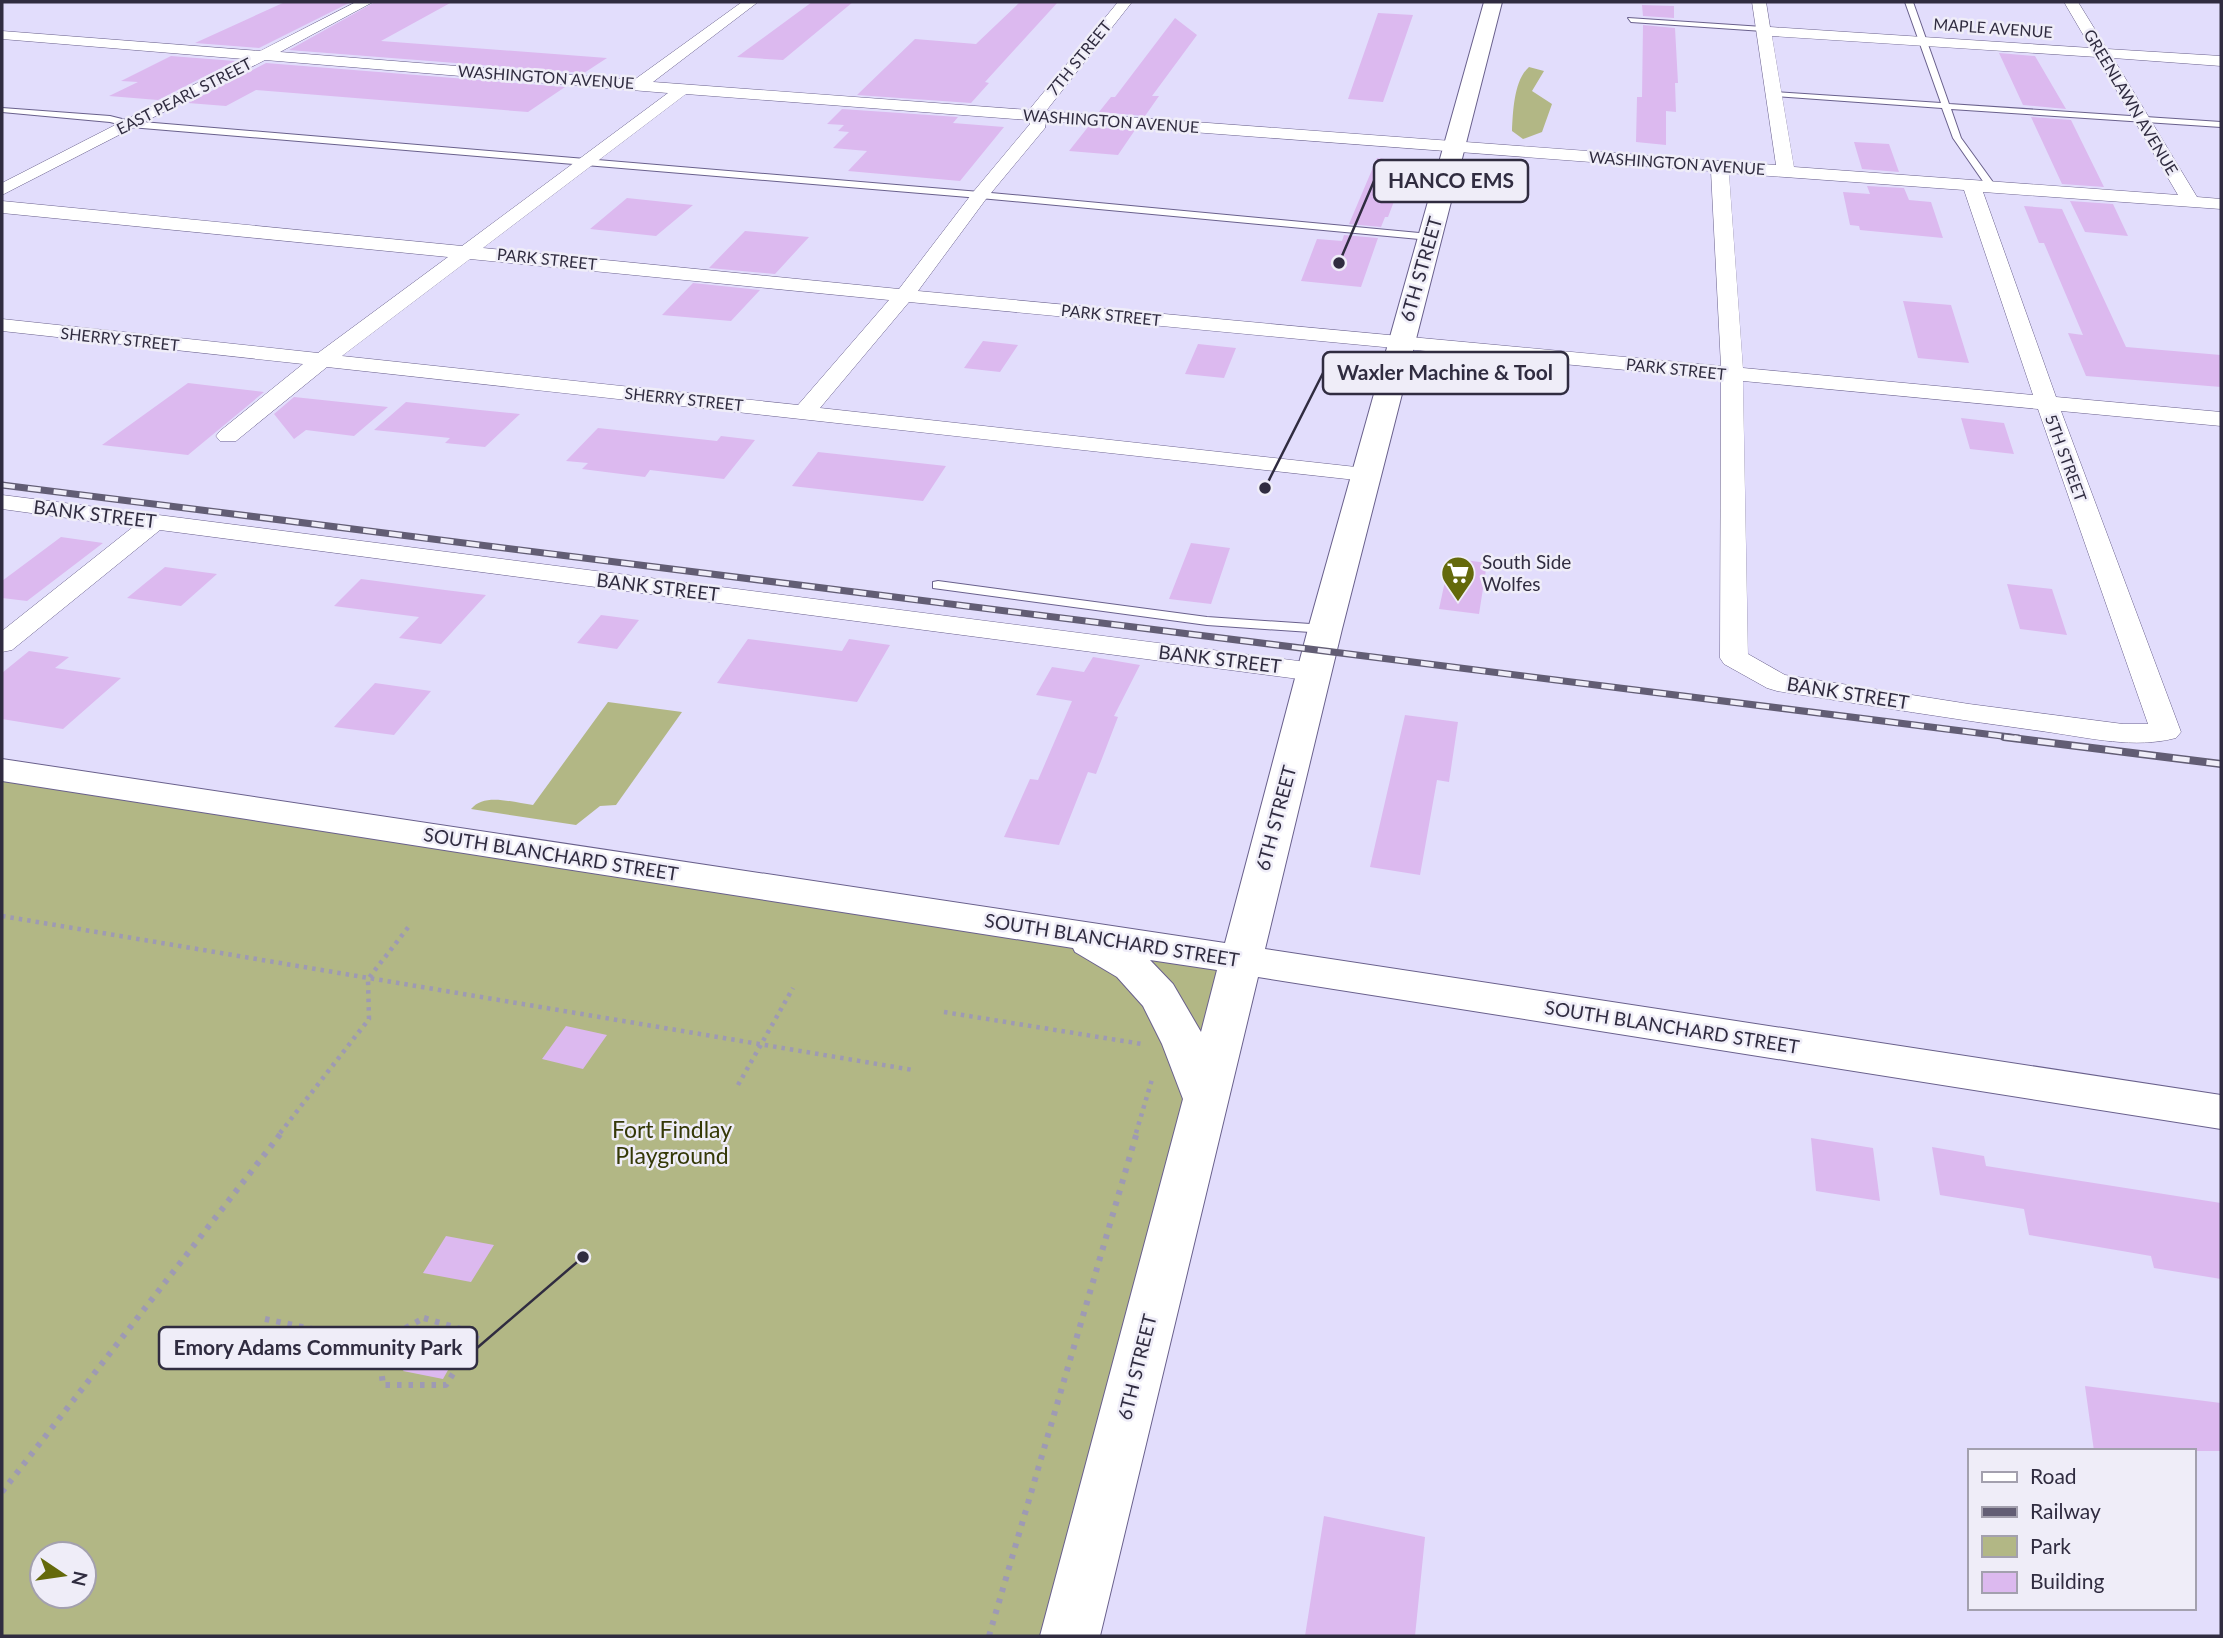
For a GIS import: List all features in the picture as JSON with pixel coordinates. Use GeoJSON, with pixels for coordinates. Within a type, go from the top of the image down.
{"type":"FeatureCollection","features":[{"type":"Feature","properties":{"kind":"street","name":"EAST PEARL STREET"},"geometry":{"type":"LineString","coordinates":[[2,190],[366,2]]}},
{"type":"Feature","properties":{"kind":"street"},"geometry":{"type":"LineString","coordinates":[[638,85],[751,2]]}},
{"type":"Feature","properties":{"kind":"street","name":"7TH STREET"},"geometry":{"type":"LineString","coordinates":[[980,195],[1039,124],[1034,115],[1125,2]]}},
{"type":"Feature","properties":{"kind":"street","name":"6TH STREET"},"geometry":{"type":"LineString","coordinates":[[1070,1636],[1239,960],[1493,2]]}},
{"type":"Feature","properties":{"kind":"street"},"geometry":{"type":"LineString","coordinates":[[1759,2],[1786,171]]}},
{"type":"Feature","properties":{"kind":"street","name":"GREENLAWN AVENUE"},"geometry":{"type":"LineString","coordinates":[[2071,2],[2190,202]]}},
{"type":"Feature","properties":{"kind":"street","name":"MAPLE AVENUE"},"geometry":{"type":"LineString","coordinates":[[1763,30],[2221,61]]}},
{"type":"Feature","properties":{"kind":"street","name":"WASHINGTON AVENUE"},"geometry":{"type":"LineString","coordinates":[[2,35],[682,89],[2221,204]]}},
{"type":"Feature","properties":{"kind":"street"},"geometry":{"type":"LineString","coordinates":[[228,436],[320,362],[682,89]]}},
{"type":"Feature","properties":{"kind":"street"},"geometry":{"type":"LineString","coordinates":[[1720,166],[1731,375]]}},
{"type":"Feature","properties":{"kind":"street","name":"5TH STREET"},"geometry":{"type":"LineString","coordinates":[[1981,185],[2046,403],[2166,732]]}},
{"type":"Feature","properties":{"kind":"street"},"geometry":{"type":"LineString","coordinates":[[804,412],[905,294],[980,195]]}},
{"type":"Feature","properties":{"kind":"street","name":"PARK STREET"},"geometry":{"type":"LineString","coordinates":[[2,207],[1731,375],[2221,419]]}},
{"type":"Feature","properties":{"kind":"street","name":"SHERRY STREET"},"geometry":{"type":"LineString","coordinates":[[2,325],[320,362],[1366,474]]}},
{"type":"Feature","properties":{"kind":"street","name":"BANK STREET"},"geometry":{"type":"LineString","coordinates":[[1731,375],[1734,658],[1777,682],[1969,713],[2123,733],[2166,732]]}},
{"type":"Feature","properties":{"kind":"street","name":"BANK STREET"},"geometry":{"type":"LineString","coordinates":[[2,502],[1314,671]]}},
{"type":"Feature","properties":{"kind":"street"},"geometry":{"type":"LineString","coordinates":[[2,643],[155,522]]}},
{"type":"Feature","properties":{"kind":"street","name":"SOUTH BLANCHARD STREET"},"geometry":{"type":"LineString","coordinates":[[2,770],[1076,933],[2221,1112]]}},
{"type":"Feature","properties":{"kind":"street"},"geometry":{"type":"LineString","coordinates":[[1076,933],[1131,966],[1163,1000],[1175,1049],[1205,1097]]}},
{"type":"Feature","properties":{"kind":"lane"},"geometry":{"type":"LineString","coordinates":[[1909,2],[1957,138],[1981,185]]}},
{"type":"Feature","properties":{"kind":"lane"},"geometry":{"type":"LineString","coordinates":[[1631,20],[1763,30]]}},
{"type":"Feature","properties":{"kind":"lane"},"geometry":{"type":"LineString","coordinates":[[1773,94],[2221,125]]}},
{"type":"Feature","properties":{"kind":"lane"},"geometry":{"type":"LineString","coordinates":[[2,110],[110,119],[130,124],[980,195],[1430,237]]}},
{"type":"Feature","properties":{"kind":"lane"},"geometry":{"type":"LineString","coordinates":[[938,585],[1207,621],[1325,629]]}},
{"type":"Feature","properties":{"kind":"path"},"geometry":{"type":"LineString","coordinates":[[2,916],[913,1070]]}},
{"type":"Feature","properties":{"kind":"path"},"geometry":{"type":"LineString","coordinates":[[2,1492],[369,1019],[368,979],[410,925]]}},
{"type":"Feature","properties":{"kind":"path"},"geometry":{"type":"LineString","coordinates":[[738,1085],[793,988]]}},
{"type":"Feature","properties":{"kind":"path"},"geometry":{"type":"LineString","coordinates":[[944,1013],[1175,1049],[989,1636]]}},
{"type":"Feature","properties":{"kind":"path"},"geometry":{"type":"LineString","coordinates":[[265,1319],[378,1343],[424,1318],[478,1334],[446,1385],[383,1385],[378,1343]]}},
{"type":"Feature","properties":{"kind":"green space"},"geometry":{"type":"Polygon","coordinates":[[[1529,67],[1544,71],[1532,91],[1552,104],[1542,132],[1523,139],[1512,131],[1513,114],[1517,88],[1529,67]]]}},
{"type":"Feature","properties":{"kind":"green space"},"geometry":{"type":"Polygon","coordinates":[[[608,702],[682,712],[616,805],[600,806],[576,825],[471,809],[491,800],[533,805],[608,702]]]}},
{"type":"Feature","properties":{"kind":"green space","name":"Fort Findlay Playground"},"geometry":{"type":"Polygon","coordinates":[[[2,770],[1239,960],[1069,1636],[2,1636],[2,770]]]}},
{"type":"Feature","properties":{"kind":"building"},"geometry":{"type":"Polygon","coordinates":[[[285,2],[351,2],[259,48],[195,43],[285,2]]]}},
{"type":"Feature","properties":{"kind":"building"},"geometry":{"type":"Polygon","coordinates":[[[375,2],[452,2],[381,41],[607,58],[584,73],[289,50],[375,2]]]}},
{"type":"Feature","properties":{"kind":"building"},"geometry":{"type":"Polygon","coordinates":[[[812,2],[853,2],[783,60],[737,57],[812,2]]]}},
{"type":"Feature","properties":{"kind":"building"},"geometry":{"type":"Polygon","coordinates":[[[1020,2],[1058,2],[985,82],[989,83],[971,103],[857,95],[915,39],[976,44],[1020,2]]]}},
{"type":"Feature","properties":{"kind":"building"},"geometry":{"type":"Polygon","coordinates":[[[1642,5],[1674,6],[1674,18],[1643,16],[1642,5]]]}},
{"type":"Feature","properties":{"kind":"building"},"geometry":{"type":"Polygon","coordinates":[[[1378,13],[1413,15],[1383,102],[1348,99],[1378,13]]]}},
{"type":"Feature","properties":{"kind":"building"},"geometry":{"type":"Polygon","coordinates":[[[1175,18],[1197,35],[1152,96],[1159,96],[1145,116],[1099,112],[1111,97],[1115,97],[1175,18]]]}},
{"type":"Feature","properties":{"kind":"building"},"geometry":{"type":"Polygon","coordinates":[[[1643,25],[1675,28],[1678,83],[1675,83],[1676,112],[1666,111],[1666,145],[1636,142],[1637,97],[1642,97],[1643,25]]]}},
{"type":"Feature","properties":{"kind":"building"},"geometry":{"type":"Polygon","coordinates":[[[1999,53],[2035,56],[2066,109],[2023,105],[1999,53]]]}},
{"type":"Feature","properties":{"kind":"building"},"geometry":{"type":"Polygon","coordinates":[[[171,56],[235,61],[158,100],[109,96],[138,82],[121,81],[171,56]]]}},
{"type":"Feature","properties":{"kind":"building"},"geometry":{"type":"Polygon","coordinates":[[[266,63],[565,87],[528,112],[256,90],[226,106],[188,103],[266,63]]]}},
{"type":"Feature","properties":{"kind":"building"},"geometry":{"type":"Polygon","coordinates":[[[842,109],[958,117],[953,123],[1004,127],[960,181],[848,171],[867,151],[833,148],[849,132],[838,131],[844,125],[827,124],[842,109]]]}},
{"type":"Feature","properties":{"kind":"building"},"geometry":{"type":"Polygon","coordinates":[[[2031,117],[2071,120],[2104,187],[2062,184],[2031,117]]]}},
{"type":"Feature","properties":{"kind":"building"},"geometry":{"type":"Polygon","coordinates":[[[1088,127],[1135,130],[1118,155],[1069,151],[1088,127]]]}},
{"type":"Feature","properties":{"kind":"building"},"geometry":{"type":"Polygon","coordinates":[[[1854,142],[1889,144],[1899,172],[1862,169],[1854,142]]]}},
{"type":"Feature","properties":{"kind":"building"},"geometry":{"type":"Polygon","coordinates":[[[1377,158],[1409,162],[1388,217],[1385,217],[1381,227],[1349,224],[1377,158]]]}},
{"type":"Feature","properties":{"kind":"building"},"geometry":{"type":"Polygon","coordinates":[[[1867,186],[1904,188],[1909,200],[1931,202],[1943,238],[1860,230],[1859,226],[1850,225],[1843,192],[1870,194],[1867,186]]]}},
{"type":"Feature","properties":{"kind":"building"},"geometry":{"type":"Polygon","coordinates":[[[627,198],[693,205],[656,236],[590,229],[627,198]]]}},
{"type":"Feature","properties":{"kind":"building"},"geometry":{"type":"Polygon","coordinates":[[[2070,201],[2113,204],[2128,236],[2085,232],[2070,201]]]}},
{"type":"Feature","properties":{"kind":"building"},"geometry":{"type":"Polygon","coordinates":[[[2024,206],[2062,209],[2126,347],[2221,355],[2221,387],[2086,376],[2068,333],[2083,335],[2044,243],[2039,243],[2024,206]]]}},
{"type":"Feature","properties":{"kind":"building"},"geometry":{"type":"Polygon","coordinates":[[[745,231],[809,237],[775,274],[709,268],[745,231]]]}},
{"type":"Feature","properties":{"kind":"building"},"geometry":{"type":"Polygon","coordinates":[[[1344,235],[1378,238],[1361,287],[1301,281],[1317,239],[1342,241],[1344,235]]]}},
{"type":"Feature","properties":{"kind":"building"},"geometry":{"type":"Polygon","coordinates":[[[693,283],[760,290],[731,321],[662,315],[693,283]]]}},
{"type":"Feature","properties":{"kind":"building"},"geometry":{"type":"Polygon","coordinates":[[[1903,301],[1951,305],[1969,363],[1918,358],[1903,301]]]}},
{"type":"Feature","properties":{"kind":"building"},"geometry":{"type":"Polygon","coordinates":[[[983,341],[1018,345],[1000,372],[964,368],[983,341]]]}},
{"type":"Feature","properties":{"kind":"building"},"geometry":{"type":"Polygon","coordinates":[[[1198,344],[1236,348],[1224,378],[1185,374],[1198,344]]]}},
{"type":"Feature","properties":{"kind":"building"},"geometry":{"type":"Polygon","coordinates":[[[188,383],[264,392],[188,455],[102,445],[188,383]]]}},
{"type":"Feature","properties":{"kind":"building"},"geometry":{"type":"Polygon","coordinates":[[[294,397],[388,407],[354,436],[306,430],[294,439],[274,414],[294,397]]]}},
{"type":"Feature","properties":{"kind":"building"},"geometry":{"type":"Polygon","coordinates":[[[406,402],[520,414],[485,447],[445,443],[450,438],[374,430],[406,402]]]}},
{"type":"Feature","properties":{"kind":"building"},"geometry":{"type":"Polygon","coordinates":[[[1961,418],[2004,423],[2014,454],[1970,449],[1961,418]]]}},
{"type":"Feature","properties":{"kind":"building"},"geometry":{"type":"Polygon","coordinates":[[[598,428],[717,441],[721,436],[755,440],[724,479],[650,470],[645,477],[582,469],[588,463],[566,461],[598,428]]]}},
{"type":"Feature","properties":{"kind":"building"},"geometry":{"type":"Polygon","coordinates":[[[818,452],[946,466],[923,501],[792,486],[818,452]]]}},
{"type":"Feature","properties":{"kind":"building"},"geometry":{"type":"Polygon","coordinates":[[[61,537],[103,543],[27,601],[2,598],[2,581],[61,537]]]}},
{"type":"Feature","properties":{"kind":"building"},"geometry":{"type":"Polygon","coordinates":[[[1191,543],[1230,548],[1211,604],[1169,599],[1191,543]]]}},
{"type":"Feature","properties":{"kind":"building"},"geometry":{"type":"Polygon","coordinates":[[[1450,558],[1487,563],[1479,614],[1439,609],[1450,558]]]}},
{"type":"Feature","properties":{"kind":"building"},"geometry":{"type":"Polygon","coordinates":[[[165,567],[217,574],[181,606],[127,598],[165,567]]]}},
{"type":"Feature","properties":{"kind":"building"},"geometry":{"type":"Polygon","coordinates":[[[361,579],[486,595],[441,644],[399,638],[419,617],[334,606],[361,579]]]}},
{"type":"Feature","properties":{"kind":"building"},"geometry":{"type":"Polygon","coordinates":[[[2007,584],[2052,589],[2067,635],[2020,629],[2007,584]]]}},
{"type":"Feature","properties":{"kind":"building"},"geometry":{"type":"Polygon","coordinates":[[[601,615],[639,620],[617,649],[577,643],[601,615]]]}},
{"type":"Feature","properties":{"kind":"building"},"geometry":{"type":"Polygon","coordinates":[[[748,639],[842,651],[849,639],[890,645],[857,702],[717,683],[748,639]]]}},
{"type":"Feature","properties":{"kind":"building"},"geometry":{"type":"Polygon","coordinates":[[[29,651],[69,657],[55,668],[121,678],[63,729],[2,719],[2,673],[29,651]]]}},
{"type":"Feature","properties":{"kind":"building"},"geometry":{"type":"Polygon","coordinates":[[[1093,657],[1140,665],[1114,716],[1118,717],[1096,774],[1088,772],[1059,845],[1004,837],[1030,779],[1038,780],[1072,701],[1036,695],[1052,667],[1084,672],[1093,657]]]}},
{"type":"Feature","properties":{"kind":"building"},"geometry":{"type":"Polygon","coordinates":[[[375,683],[431,691],[394,735],[334,727],[375,683]]]}},
{"type":"Feature","properties":{"kind":"building"},"geometry":{"type":"Polygon","coordinates":[[[1405,715],[1458,722],[1449,782],[1437,780],[1420,875],[1370,867],[1405,715]]]}},
{"type":"Feature","properties":{"kind":"building"},"geometry":{"type":"Polygon","coordinates":[[[566,1026],[607,1035],[583,1069],[542,1059],[566,1026]]]}},
{"type":"Feature","properties":{"kind":"building"},"geometry":{"type":"Polygon","coordinates":[[[1811,1138],[1873,1148],[1880,1201],[1816,1191],[1811,1138]]]}},
{"type":"Feature","properties":{"kind":"building"},"geometry":{"type":"Polygon","coordinates":[[[1932,1147],[1984,1156],[1986,1166],[2221,1203],[2221,1279],[2154,1268],[2151,1256],[2029,1235],[2024,1209],[1940,1195],[1932,1147]]]}},
{"type":"Feature","properties":{"kind":"building"},"geometry":{"type":"Polygon","coordinates":[[[446,1236],[494,1245],[471,1282],[423,1273],[446,1236]]]}},
{"type":"Feature","properties":{"kind":"building"},"geometry":{"type":"Polygon","coordinates":[[[428,1329],[467,1336],[443,1379],[403,1371],[428,1329]]]}},
{"type":"Feature","properties":{"kind":"building"},"geometry":{"type":"Polygon","coordinates":[[[2085,1386],[2221,1403],[2221,1451],[2094,1449],[2085,1386]]]}},
{"type":"Feature","properties":{"kind":"building"},"geometry":{"type":"Polygon","coordinates":[[[1324,1516],[1425,1537],[1415,1636],[1305,1636],[1324,1516]]]}},
{"type":"Feature","properties":{"kind":"railway"},"geometry":{"type":"LineString","coordinates":[[2,485],[2018,738]]}},
{"type":"Feature","properties":{"kind":"railway"},"geometry":{"type":"LineString","coordinates":[[2004,737],[2221,764]]}},
{"type":"Feature","properties":{"kind":"place","name":"HANCO EMS"},"geometry":{"type":"Point","coordinates":[1339,263]}},
{"type":"Feature","properties":{"kind":"place","name":"Waxler Machine & Tool"},"geometry":{"type":"Point","coordinates":[1265,488]}},
{"type":"Feature","properties":{"kind":"place","name":"South Side Wolfes"},"geometry":{"type":"Point","coordinates":[1458,603]}},
{"type":"Feature","properties":{"kind":"place","name":"Emory Adams Community Park"},"geometry":{"type":"Point","coordinates":[583,1257]}}]}
